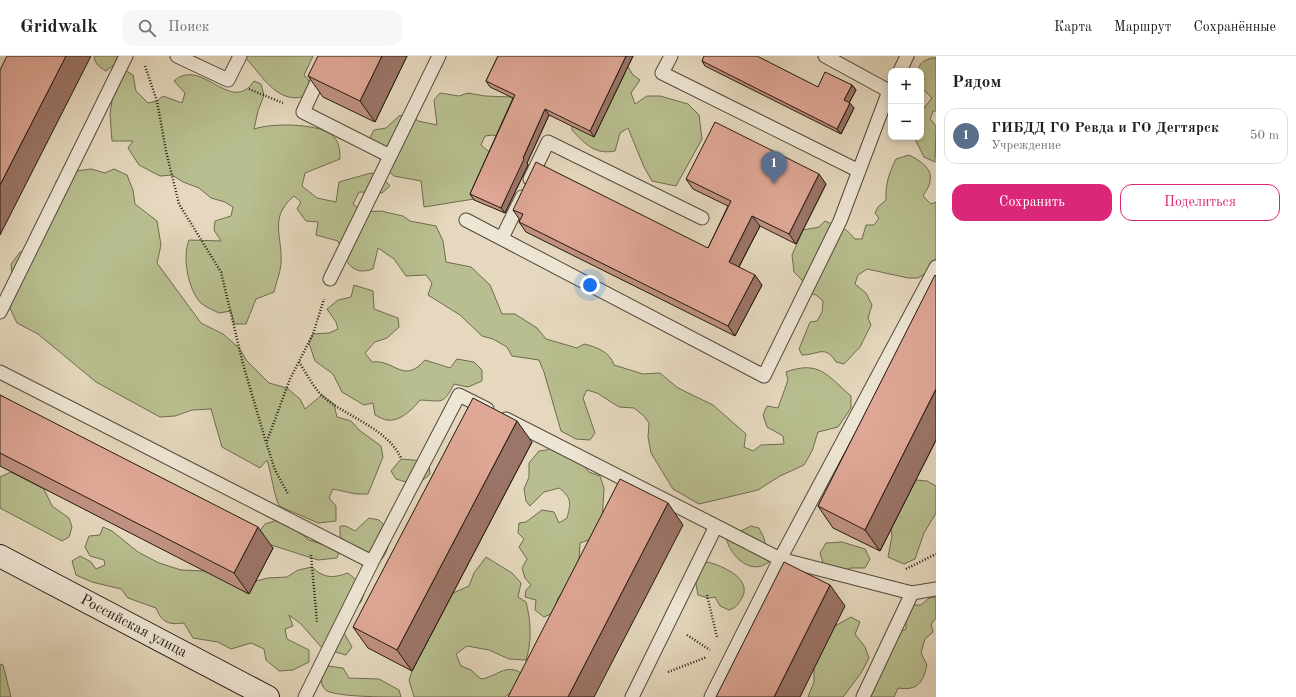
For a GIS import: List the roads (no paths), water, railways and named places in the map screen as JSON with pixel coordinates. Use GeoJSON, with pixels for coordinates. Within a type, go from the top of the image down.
{"type":"FeatureCollection","features":[{"type":"Feature","properties":{"kind":"main road","name":"Российская улица"},"geometry":{"type":"LineString","coordinates":[[0,556],[268,697]]}},
{"type":"Feature","properties":{"kind":"lane"},"geometry":{"type":"LineString","coordinates":[[0,312],[126,56]]}},
{"type":"Feature","properties":{"kind":"lane"},"geometry":{"type":"LineString","coordinates":[[177,56],[228,80],[240,56]]}},
{"type":"Feature","properties":{"kind":"lane"},"geometry":{"type":"LineString","coordinates":[[329,56],[303,112],[390,156]]}},
{"type":"Feature","properties":{"kind":"lane"},"geometry":{"type":"LineString","coordinates":[[330,279],[439,56]]}},
{"type":"Feature","properties":{"kind":"lane"},"geometry":{"type":"LineString","coordinates":[[671,56],[662,74],[859,171]]}},
{"type":"Feature","properties":{"kind":"lane"},"geometry":{"type":"LineString","coordinates":[[825,56],[888,89]]}},
{"type":"Feature","properties":{"kind":"lane"},"geometry":{"type":"LineString","coordinates":[[901,68],[907,56]]}},
{"type":"Feature","properties":{"kind":"lane"},"geometry":{"type":"LineString","coordinates":[[466,220],[764,376],[840,221],[888,95]]}},
{"type":"Feature","properties":{"kind":"lane"},"geometry":{"type":"LineString","coordinates":[[502,238],[548,142],[702,218]]}},
{"type":"Feature","properties":{"kind":"lane"},"geometry":{"type":"LineString","coordinates":[[711,697],[780,559],[936,267]]}},
{"type":"Feature","properties":{"kind":"lane"},"geometry":{"type":"LineString","coordinates":[[0,372],[372,562]]}},
{"type":"Feature","properties":{"kind":"lane"},"geometry":{"type":"LineString","coordinates":[[305,697],[323,658],[372,562],[460,395],[780,559],[912,593],[936,589]]}},
{"type":"Feature","properties":{"kind":"lane"},"geometry":{"type":"LineString","coordinates":[[632,697],[716,526]]}},
{"type":"Feature","properties":{"kind":"lane"},"geometry":{"type":"LineString","coordinates":[[863,697],[912,593]]}},
{"type":"Feature","properties":{"kind":"place","name":"ГИБДД ГО Ревда и ГО Дегтярск"},"geometry":{"type":"Point","coordinates":[774,184]}}]}
